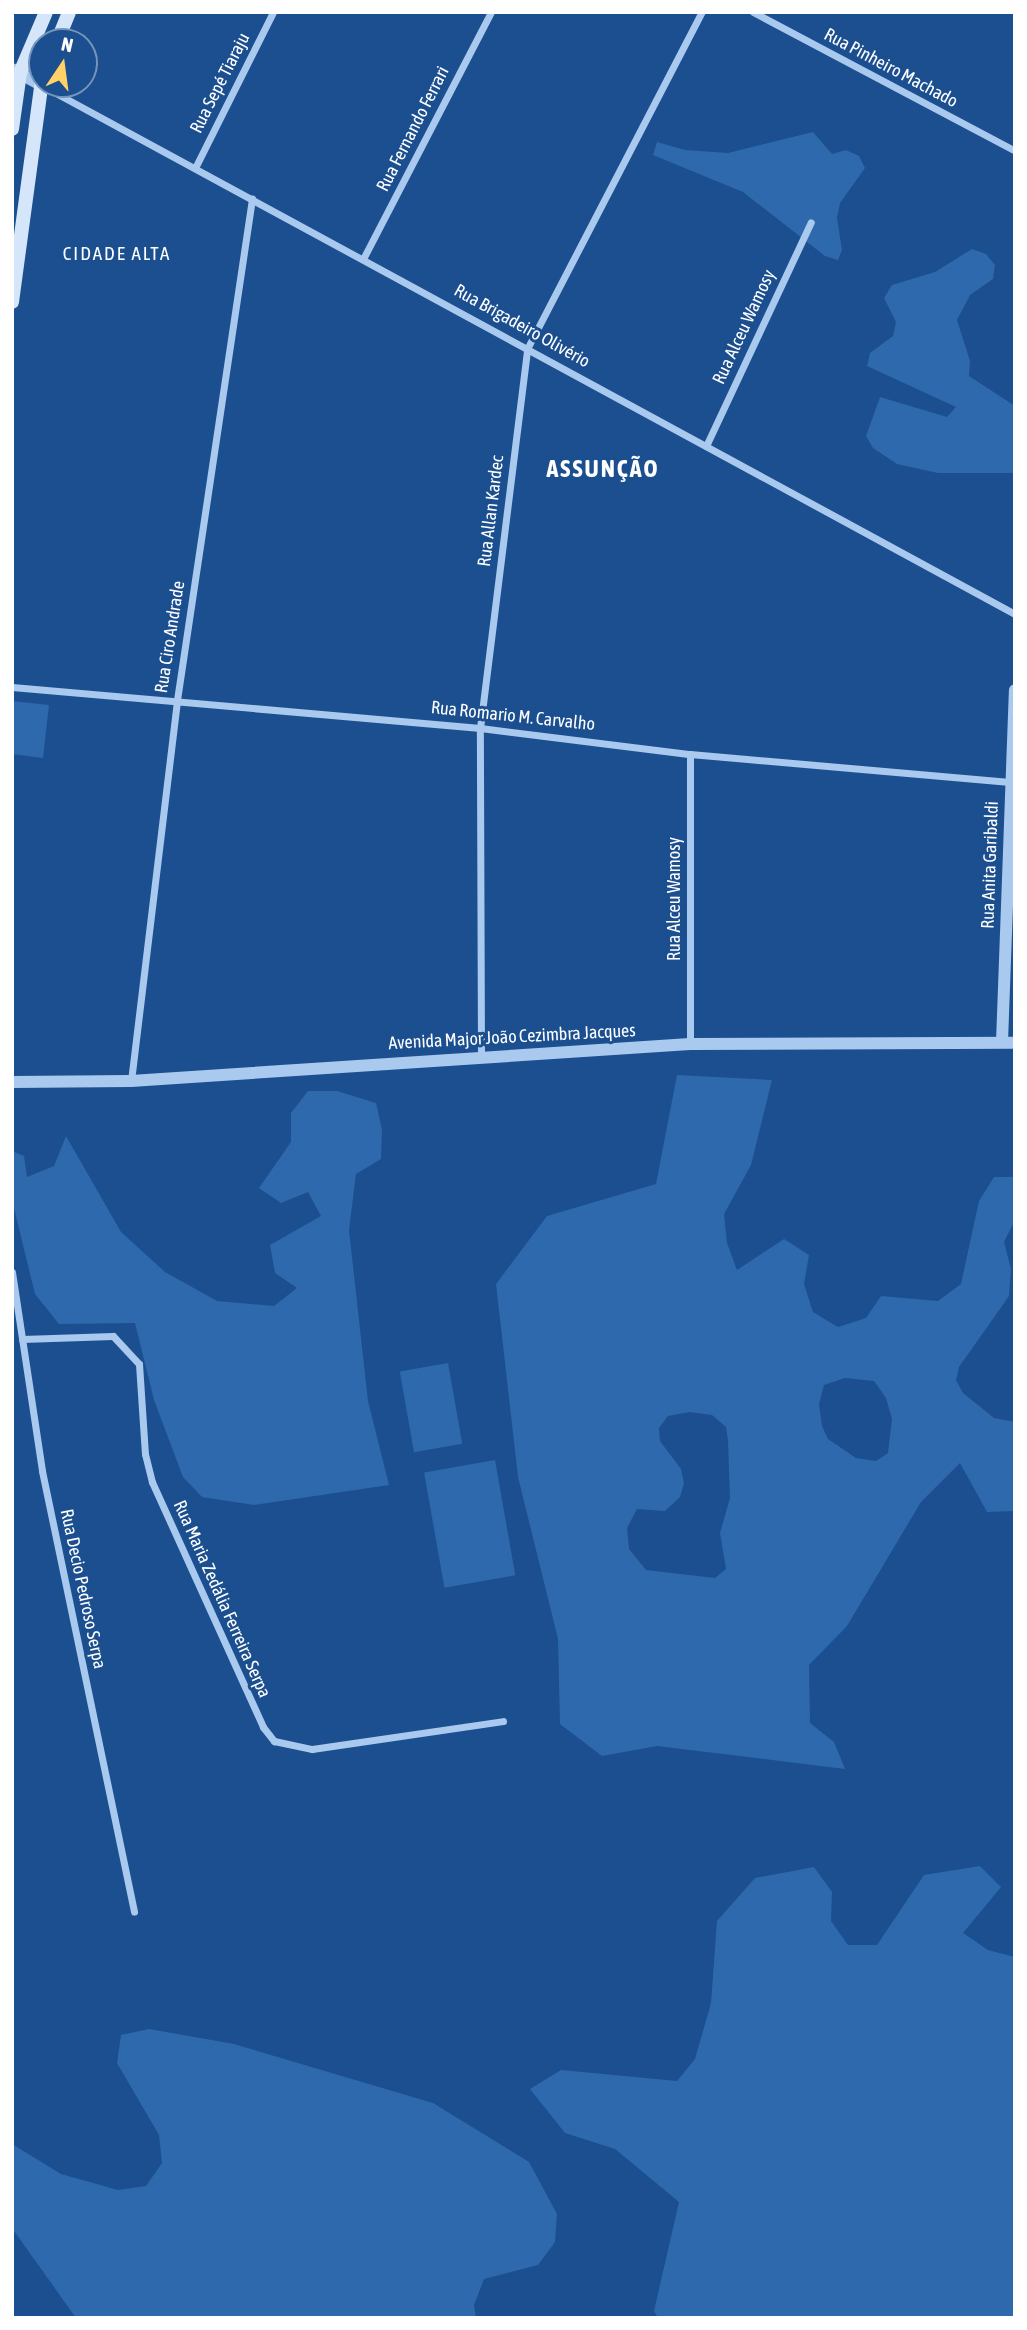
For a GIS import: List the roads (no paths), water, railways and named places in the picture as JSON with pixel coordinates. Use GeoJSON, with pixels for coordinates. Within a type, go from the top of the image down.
{"type":"FeatureCollection","features":[{"type":"Feature","properties":{"kind":"main road"},"geometry":{"type":"LineString","coordinates":[[12,129],[16,71],[46,12]]}},
{"type":"Feature","properties":{"kind":"main road"},"geometry":{"type":"LineString","coordinates":[[12,302],[39,98]]}},
{"type":"Feature","properties":{"kind":"street","name":"Rua Sepé Tiaraju"},"geometry":{"type":"LineString","coordinates":[[195,168],[273,12]]}},
{"type":"Feature","properties":{"kind":"street","name":"Rua Fernando Ferrari"},"geometry":{"type":"LineString","coordinates":[[363,259],[491,12]]}},
{"type":"Feature","properties":{"kind":"street","name":"Rua Allan Kardec"},"geometry":{"type":"LineString","coordinates":[[481,1056],[480,728],[527,349],[702,12]]}},
{"type":"Feature","properties":{"kind":"street","name":"Rua Pinheiro Machado"},"geometry":{"type":"LineString","coordinates":[[753,12],[1015,151]]}},
{"type":"Feature","properties":{"kind":"street","name":"Rua Brigadeiro Olivério"},"geometry":{"type":"LineString","coordinates":[[68,98],[1015,614]]}},
{"type":"Feature","properties":{"kind":"street","name":"Rua Ciro Andrade"},"geometry":{"type":"LineString","coordinates":[[131,1081],[177,700],[252,199]]}},
{"type":"Feature","properties":{"kind":"street","name":"Rua Alceu Wamosy"},"geometry":{"type":"LineString","coordinates":[[706,446],[811,222]]}},
{"type":"Feature","properties":{"kind":"street","name":"Rua Romario M. Carvalho"},"geometry":{"type":"LineString","coordinates":[[12,687],[480,728],[691,754],[1010,782]]}},
{"type":"Feature","properties":{"kind":"street","name":"Rua Anita Garibaldi"},"geometry":{"type":"LineString","coordinates":[[1008,1042],[1001,1015],[1012,860],[1010,782],[1015,690]]}},
{"type":"Feature","properties":{"kind":"street","name":"Rua Alceu Wamosy"},"geometry":{"type":"LineString","coordinates":[[690,1045],[691,754]]}},
{"type":"Feature","properties":{"kind":"street"},"geometry":{"type":"LineString","coordinates":[[1001,1015],[1015,1017]]}},
{"type":"Feature","properties":{"kind":"street","name":"Avenida Major João Cezimbra Jacques"},"geometry":{"type":"LineString","coordinates":[[12,1082],[131,1081],[481,1056],[690,1045],[1008,1042]]}},
{"type":"Feature","properties":{"kind":"street","name":"Rua Decio Pedroso Serpa"},"geometry":{"type":"LineString","coordinates":[[12,1272],[44,1483],[134,1911]]}},
{"type":"Feature","properties":{"kind":"street","name":"Rua Maria Zedália Ferreira Serpa"},"geometry":{"type":"LineString","coordinates":[[22,1339],[113,1336],[139,1364],[145,1454],[152,1482],[262,1727],[274,1741],[312,1749],[503,1721]]}},
{"type":"Feature","properties":{"kind":"district","name":"CIDADE ALTA"},"geometry":{"type":"Point","coordinates":[117,254]}},
{"type":"Feature","properties":{"kind":"district","name":"ASSUNÇÃO"},"geometry":{"type":"Point","coordinates":[603,469]}}]}
